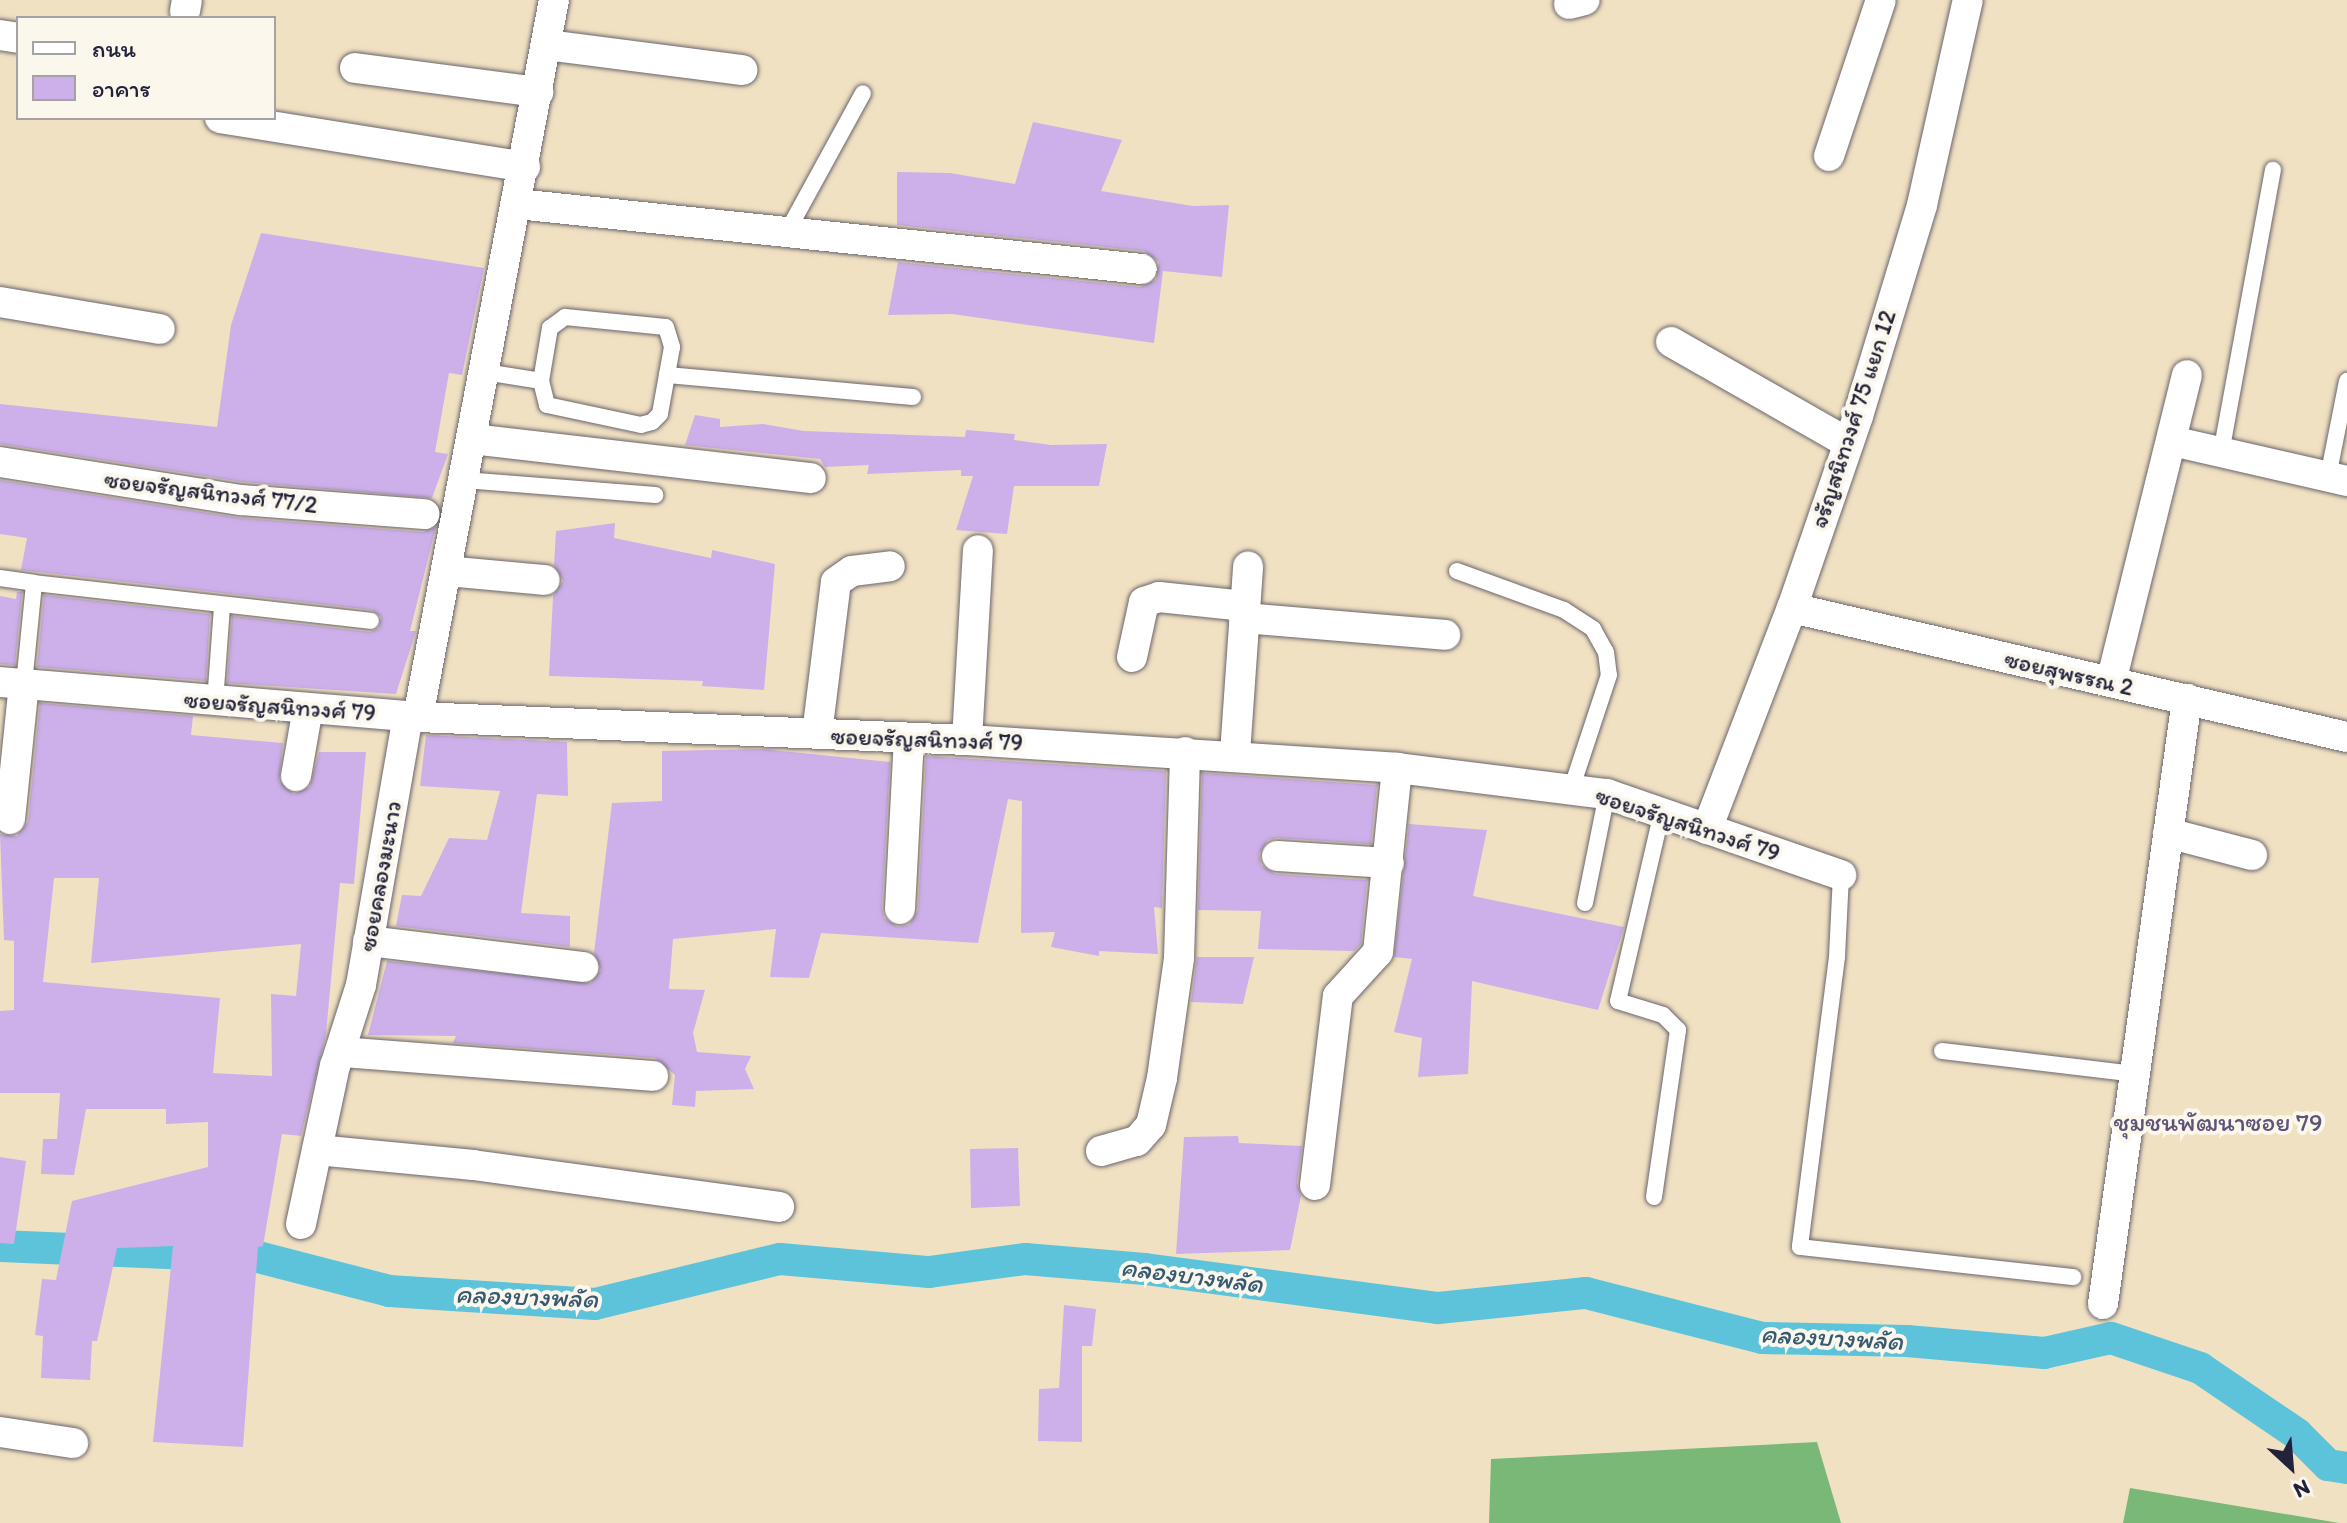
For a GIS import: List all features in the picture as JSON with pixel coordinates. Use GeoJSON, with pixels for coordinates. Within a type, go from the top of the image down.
{"type":"FeatureCollection","features":[{"type":"Feature","properties":{"kind":"street","name":"ซอยคลองมะนาว"},"geometry":{"type":"LineString","coordinates":[[301,1224],[368,941],[446,571],[525,167],[554,0]]}},
{"type":"Feature","properties":{"kind":"street"},"geometry":{"type":"LineString","coordinates":[[1829,156],[1881,0]]}},
{"type":"Feature","properties":{"kind":"street","name":"จรัญสนิทวงศ์ 75 แยก 12"},"geometry":{"type":"LineString","coordinates":[[1707,829],[1792,608],[1914,235],[1968,0]]}},
{"type":"Feature","properties":{"kind":"street"},"geometry":{"type":"LineString","coordinates":[[547,45],[742,70]]}},
{"type":"Feature","properties":{"kind":"street"},"geometry":{"type":"LineString","coordinates":[[355,68],[538,92]]}},
{"type":"Feature","properties":{"kind":"street"},"geometry":{"type":"LineString","coordinates":[[232,120],[525,167]]}},
{"type":"Feature","properties":{"kind":"street"},"geometry":{"type":"LineString","coordinates":[[517,204],[1142,269]]}},
{"type":"Feature","properties":{"kind":"street"},"geometry":{"type":"LineString","coordinates":[[0,302],[160,329]]}},
{"type":"Feature","properties":{"kind":"street"},"geometry":{"type":"LineString","coordinates":[[1671,342],[1848,443]]}},
{"type":"Feature","properties":{"kind":"street"},"geometry":{"type":"LineString","coordinates":[[2111,682],[2187,375]]}},
{"type":"Feature","properties":{"kind":"street"},"geometry":{"type":"LineString","coordinates":[[472,439],[811,478]]}},
{"type":"Feature","properties":{"kind":"street"},"geometry":{"type":"LineString","coordinates":[[2172,441],[2337,479]]}},
{"type":"Feature","properties":{"kind":"street","name":"ซอยจรัญสนิทวงศ์ 77/2"},"geometry":{"type":"LineString","coordinates":[[0,462],[241,500],[424,514]]}},
{"type":"Feature","properties":{"kind":"street"},"geometry":{"type":"LineString","coordinates":[[967,740],[978,550]]}},
{"type":"Feature","properties":{"kind":"street"},"geometry":{"type":"LineString","coordinates":[[817,734],[836,582],[852,571],[890,566]]}},
{"type":"Feature","properties":{"kind":"street"},"geometry":{"type":"LineString","coordinates":[[1235,754],[1248,566]]}},
{"type":"Feature","properties":{"kind":"street"},"geometry":{"type":"LineString","coordinates":[[446,571],[545,580]]}},
{"type":"Feature","properties":{"kind":"street"},"geometry":{"type":"LineString","coordinates":[[1132,657],[1144,602],[1159,597],[1244,612],[1445,635]]}},
{"type":"Feature","properties":{"kind":"street","name":"ซอยสุพรรณ 2"},"geometry":{"type":"LineString","coordinates":[[1792,608],[2347,737]]}},
{"type":"Feature","properties":{"kind":"street"},"geometry":{"type":"LineString","coordinates":[[10,819],[8,762],[12,683]]}},
{"type":"Feature","properties":{"kind":"street","name":"ซอยจรัญสนิทวงศ์ 79"},"geometry":{"type":"LineString","coordinates":[[12,683],[413,716],[1235,754],[1397,768],[1572,787],[1607,794],[1841,875]]}},
{"type":"Feature","properties":{"kind":"street"},"geometry":{"type":"LineString","coordinates":[[2103,1304],[2187,699]]}},
{"type":"Feature","properties":{"kind":"street"},"geometry":{"type":"LineString","coordinates":[[296,776],[308,708]]}},
{"type":"Feature","properties":{"kind":"street"},"geometry":{"type":"LineString","coordinates":[[900,909],[909,738]]}},
{"type":"Feature","properties":{"kind":"street"},"geometry":{"type":"LineString","coordinates":[[1101,1151],[1137,1141],[1151,1125],[1162,1078],[1179,958],[1185,752]]}},
{"type":"Feature","properties":{"kind":"street"},"geometry":{"type":"LineString","coordinates":[[1315,1185],[1338,996],[1378,952],[1397,768]]}},
{"type":"Feature","properties":{"kind":"street"},"geometry":{"type":"LineString","coordinates":[[2168,833],[2252,855]]}},
{"type":"Feature","properties":{"kind":"street"},"geometry":{"type":"LineString","coordinates":[[1277,856],[1389,863]]}},
{"type":"Feature","properties":{"kind":"street"},"geometry":{"type":"LineString","coordinates":[[368,941],[583,967]]}},
{"type":"Feature","properties":{"kind":"street"},"geometry":{"type":"LineString","coordinates":[[344,1043],[653,1076]]}},
{"type":"Feature","properties":{"kind":"street"},"geometry":{"type":"LineString","coordinates":[[317,1150],[779,1207]]}},
{"type":"Feature","properties":{"kind":"street"},"geometry":{"type":"LineString","coordinates":[[0,1432],[73,1443]]}},
{"type":"Feature","properties":{"kind":"lane"},"geometry":{"type":"LineString","coordinates":[[787,232],[863,93]]}},
{"type":"Feature","properties":{"kind":"lane"},"geometry":{"type":"LineString","coordinates":[[2221,453],[2273,170]]}},
{"type":"Feature","properties":{"kind":"lane"},"geometry":{"type":"LineString","coordinates":[[565,317],[666,327],[672,347],[660,414],[641,425],[547,405],[541,381],[550,328],[565,317]]}},
{"type":"Feature","properties":{"kind":"lane"},"geometry":{"type":"LineString","coordinates":[[485,372],[541,381]]}},
{"type":"Feature","properties":{"kind":"lane"},"geometry":{"type":"LineString","coordinates":[[667,375],[913,397]]}},
{"type":"Feature","properties":{"kind":"lane"},"geometry":{"type":"LineString","coordinates":[[2337,479],[2347,381]]}},
{"type":"Feature","properties":{"kind":"lane"},"geometry":{"type":"LineString","coordinates":[[464,480],[655,495]]}},
{"type":"Feature","properties":{"kind":"lane"},"geometry":{"type":"LineString","coordinates":[[1457,571],[1564,610],[1593,629],[1600,640],[1609,675],[1572,787]]}},
{"type":"Feature","properties":{"kind":"lane"},"geometry":{"type":"LineString","coordinates":[[0,578],[371,621]]}},
{"type":"Feature","properties":{"kind":"lane"},"geometry":{"type":"LineString","coordinates":[[12,683],[34,583]]}},
{"type":"Feature","properties":{"kind":"lane"},"geometry":{"type":"LineString","coordinates":[[215,702],[222,606]]}},
{"type":"Feature","properties":{"kind":"lane"},"geometry":{"type":"LineString","coordinates":[[1585,903],[1607,794]]}},
{"type":"Feature","properties":{"kind":"lane"},"geometry":{"type":"LineString","coordinates":[[1654,1197],[1678,1030],[1663,1015],[1618,1001],[1662,812]]}},
{"type":"Feature","properties":{"kind":"lane"},"geometry":{"type":"LineString","coordinates":[[1841,875],[1837,957],[1800,1247],[2073,1277]]}},
{"type":"Feature","properties":{"kind":"lane"},"geometry":{"type":"LineString","coordinates":[[1942,1051],[2135,1074]]}},
{"type":"Feature","properties":{"kind":"green space"},"geometry":{"type":"Polygon","coordinates":[[[1817,1442],[1841,1523],[1489,1523],[1491,1459],[1817,1442]]]}},
{"type":"Feature","properties":{"kind":"green space"},"geometry":{"type":"Polygon","coordinates":[[[2130,1488],[2339,1523],[2123,1523],[2130,1488]]]}},
{"type":"Feature","properties":{"kind":"building"},"geometry":{"type":"Polygon","coordinates":[[[1033,122],[1122,140],[1101,191],[1193,206],[1229,205],[1222,277],[1163,271],[1154,343],[952,314],[888,315],[898,262],[1140,287],[1156,280],[1159,262],[1144,251],[897,225],[897,172],[950,173],[1015,184],[1033,122]]]}},
{"type":"Feature","properties":{"kind":"building"},"geometry":{"type":"Polygon","coordinates":[[[261,233],[484,268],[462,375],[449,373],[435,452],[448,454],[432,498],[243,482],[0,444],[0,404],[217,427],[231,325],[261,233]]]}},
{"type":"Feature","properties":{"kind":"building"},"geometry":{"type":"Polygon","coordinates":[[[695,415],[720,419],[720,427],[763,424],[804,431],[965,437],[966,430],[1015,434],[1014,440],[1051,445],[1107,444],[1099,486],[1014,486],[1007,534],[956,530],[973,476],[961,476],[961,470],[867,474],[869,465],[825,467],[820,459],[685,445],[695,415]]]}},
{"type":"Feature","properties":{"kind":"building"},"geometry":{"type":"Polygon","coordinates":[[[0,480],[240,518],[423,532],[436,527],[410,631],[416,631],[396,694],[227,683],[232,616],[370,632],[379,628],[381,617],[372,610],[21,570],[27,538],[0,534],[0,480]]]}},
{"type":"Feature","properties":{"kind":"building"},"geometry":{"type":"Polygon","coordinates":[[[615,523],[614,538],[711,558],[712,550],[775,564],[764,690],[702,686],[703,681],[549,676],[553,596],[563,581],[554,565],[556,531],[615,523]]]}},
{"type":"Feature","properties":{"kind":"building"},"geometry":{"type":"Polygon","coordinates":[[[17,592],[22,592],[15,665],[0,664],[0,596],[16,599],[17,592]]]}},
{"type":"Feature","properties":{"kind":"building"},"geometry":{"type":"Polygon","coordinates":[[[44,595],[210,614],[206,681],[37,667],[44,595]]]}},
{"type":"Feature","properties":{"kind":"building"},"geometry":{"type":"Polygon","coordinates":[[[40,703],[193,716],[191,735],[283,743],[279,781],[294,794],[310,787],[319,752],[366,752],[354,884],[340,883],[326,1034],[301,1136],[282,1134],[263,1246],[258,1247],[243,1447],[153,1442],[173,1246],[117,1248],[97,1341],[92,1341],[90,1380],[41,1378],[43,1336],[35,1335],[42,1279],[56,1280],[72,1201],[208,1167],[208,1122],[166,1124],[166,1109],[86,1109],[74,1175],[41,1174],[43,1139],[57,1139],[60,1093],[0,1093],[0,1011],[14,1010],[14,941],[4,940],[0,834],[17,836],[28,822],[40,703]],[[54,878],[43,982],[220,998],[213,1073],[272,1076],[271,994],[296,996],[301,944],[91,963],[99,878],[54,878]]]}},
{"type":"Feature","properties":{"kind":"building"},"geometry":{"type":"Polygon","coordinates":[[[426,735],[567,742],[568,796],[537,794],[521,913],[570,916],[570,947],[396,926],[402,895],[421,896],[449,838],[487,840],[500,791],[420,786],[426,735]]]}},
{"type":"Feature","properties":{"kind":"building"},"geometry":{"type":"Polygon","coordinates":[[[762,749],[890,762],[882,908],[884,918],[898,927],[909,925],[918,910],[926,756],[1166,771],[1162,908],[1154,907],[1158,954],[1099,951],[1099,956],[1051,947],[1055,932],[1021,933],[1022,801],[1008,799],[978,943],[821,933],[809,978],[770,977],[776,929],[673,939],[669,989],[705,990],[693,1033],[697,1052],[751,1056],[745,1069],[754,1089],[696,1091],[695,1107],[672,1105],[675,1075],[655,1058],[453,1043],[456,1036],[368,1035],[387,961],[591,983],[601,970],[594,953],[612,803],[662,801],[662,751],[762,749]]]}},
{"type":"Feature","properties":{"kind":"building"},"geometry":{"type":"Polygon","coordinates":[[[1202,773],[1377,785],[1371,844],[1277,838],[1268,840],[1259,854],[1261,865],[1275,874],[1367,880],[1361,944],[1354,951],[1258,949],[1261,911],[1198,910],[1202,773]]]}},
{"type":"Feature","properties":{"kind":"building"},"geometry":{"type":"Polygon","coordinates":[[[1409,824],[1487,830],[1473,896],[1624,927],[1598,1010],[1472,981],[1468,1074],[1418,1077],[1422,1038],[1394,1032],[1412,959],[1394,957],[1409,824]]]}},
{"type":"Feature","properties":{"kind":"building"},"geometry":{"type":"Polygon","coordinates":[[[1197,957],[1254,957],[1243,1004],[1191,1002],[1197,957]]]}},
{"type":"Feature","properties":{"kind":"building"},"geometry":{"type":"Polygon","coordinates":[[[1238,1136],[1239,1143],[1302,1146],[1297,1183],[1301,1196],[1290,1250],[1176,1254],[1184,1137],[1238,1136]]]}},
{"type":"Feature","properties":{"kind":"building"},"geometry":{"type":"Polygon","coordinates":[[[1018,1148],[1020,1206],[971,1208],[970,1149],[1018,1148]]]}},
{"type":"Feature","properties":{"kind":"building"},"geometry":{"type":"Polygon","coordinates":[[[0,1157],[26,1161],[14,1244],[0,1243],[0,1157]]]}},
{"type":"Feature","properties":{"kind":"building"},"geometry":{"type":"Polygon","coordinates":[[[1064,1305],[1096,1309],[1092,1346],[1082,1346],[1082,1442],[1038,1441],[1039,1389],[1059,1388],[1064,1305]]]}},
{"type":"Feature","properties":{"kind":"waterway","name":"คลองบางพลัด"},"geometry":{"type":"LineString","coordinates":[[0,1246],[258,1257],[389,1291],[595,1304],[780,1259],[929,1272],[1025,1259],[1145,1269],[1438,1308],[1586,1293],[1762,1338],[1907,1341],[2044,1353],[2111,1338],[2200,1368],[2297,1434],[2328,1465],[2347,1468]]}},
{"type":"Feature","properties":{"kind":"district","name":"ชุมชนพัฒนาซอย 79"},"geometry":{"type":"Point","coordinates":[2218,1123]}}]}
